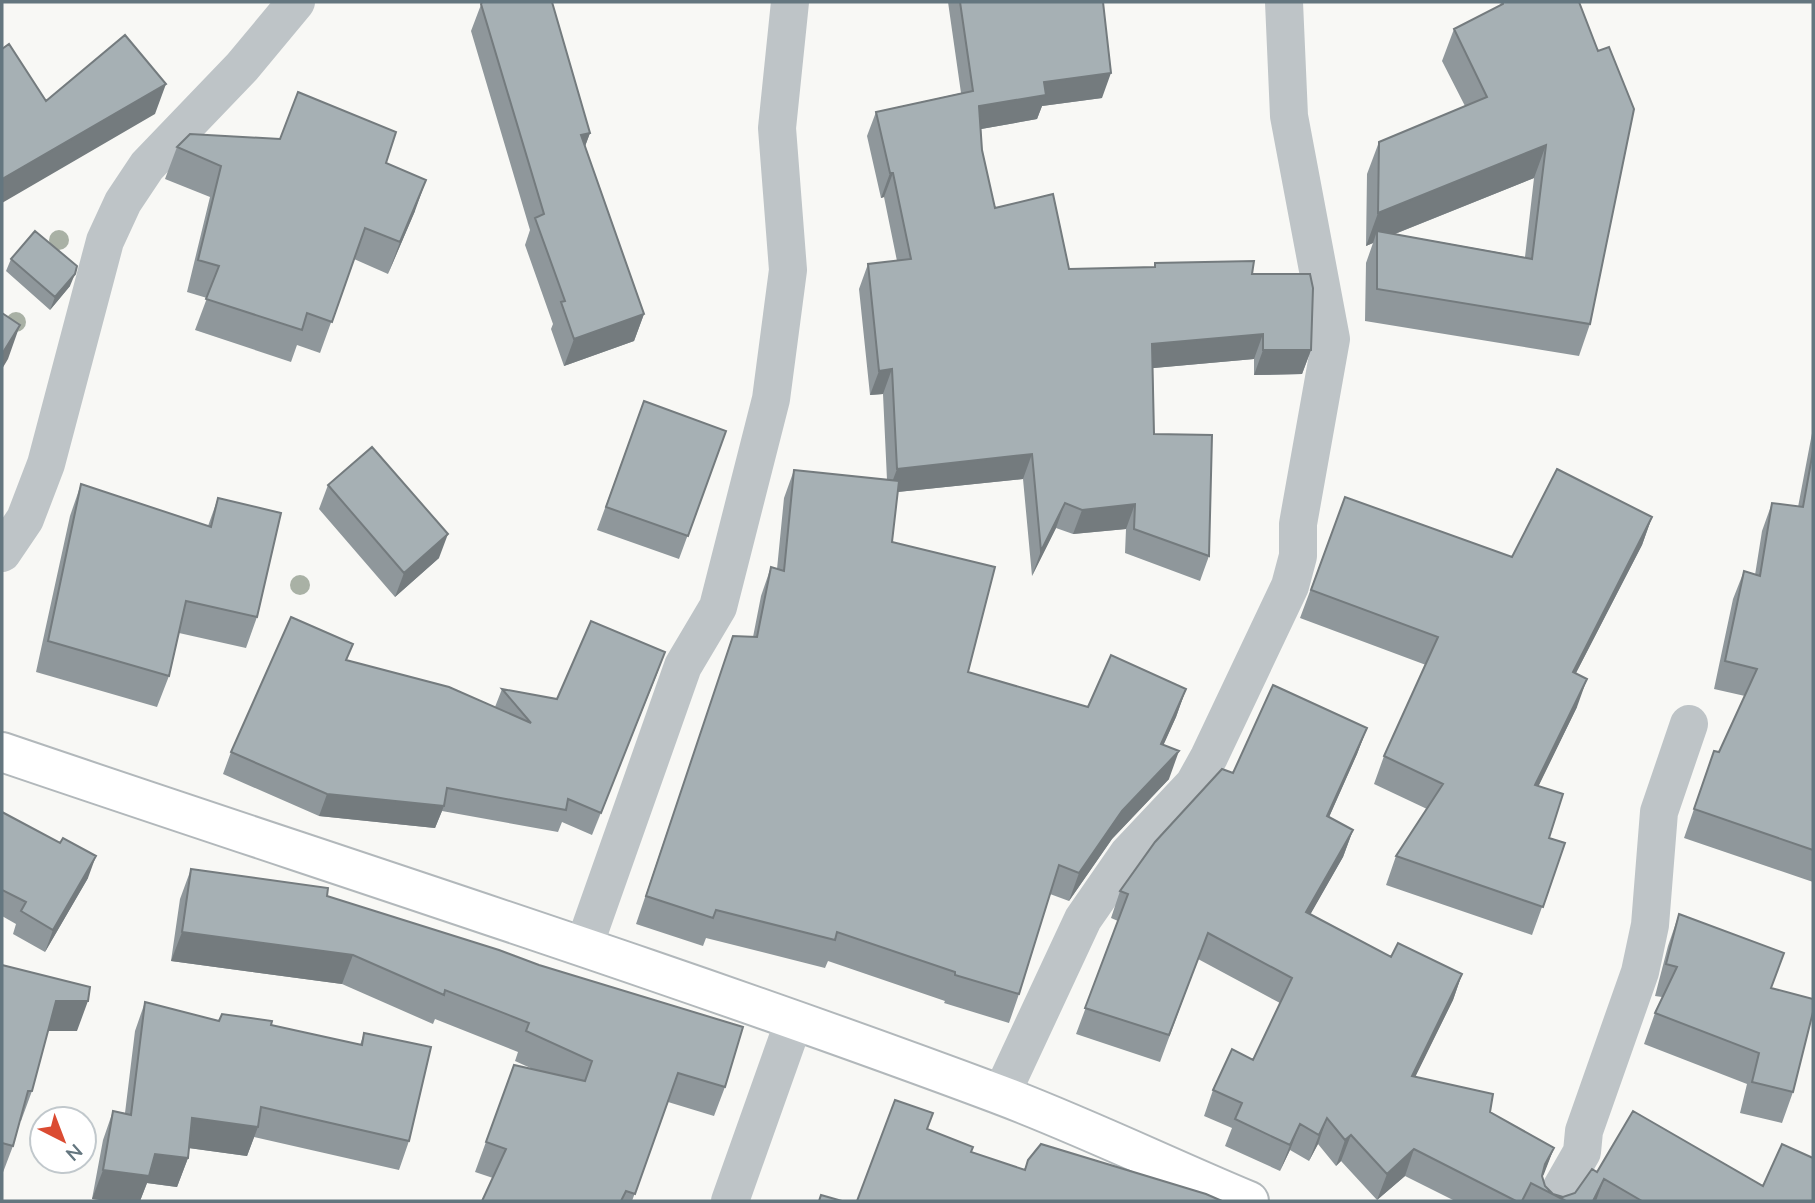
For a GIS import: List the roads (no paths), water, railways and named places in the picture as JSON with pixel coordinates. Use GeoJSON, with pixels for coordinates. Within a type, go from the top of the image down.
{"type":"FeatureCollection","features":[{"type":"Feature","properties":{"kind":"main road"},"geometry":{"type":"LineString","coordinates":[[2,751],[338,866],[584,946],[1001,1095],[1249,1201]]}},
{"type":"Feature","properties":{"kind":"street"},"geometry":{"type":"LineString","coordinates":[[2,553],[25,519],[46,464],[105,241],[123,201],[147,166],[242,66],[296,2]]}},
{"type":"Feature","properties":{"kind":"street"},"geometry":{"type":"LineString","coordinates":[[584,946],[683,666],[718,607],[771,399],[788,270],[777,128],[790,2]]}},
{"type":"Feature","properties":{"kind":"street"},"geometry":{"type":"LineString","coordinates":[[1001,1095],[1083,919],[1128,854],[1194,784],[1209,757],[1284,598],[1298,556],[1298,524],[1331,339],[1289,116],[1284,2]]}},
{"type":"Feature","properties":{"kind":"street"},"geometry":{"type":"LineString","coordinates":[[1554,1201],[1582,1152],[1584,1131],[1640,972],[1650,925],[1659,812],[1689,724]]}},
{"type":"Feature","properties":{"kind":"street"},"geometry":{"type":"LineString","coordinates":[[730,1201],[794,1021]]}}]}
